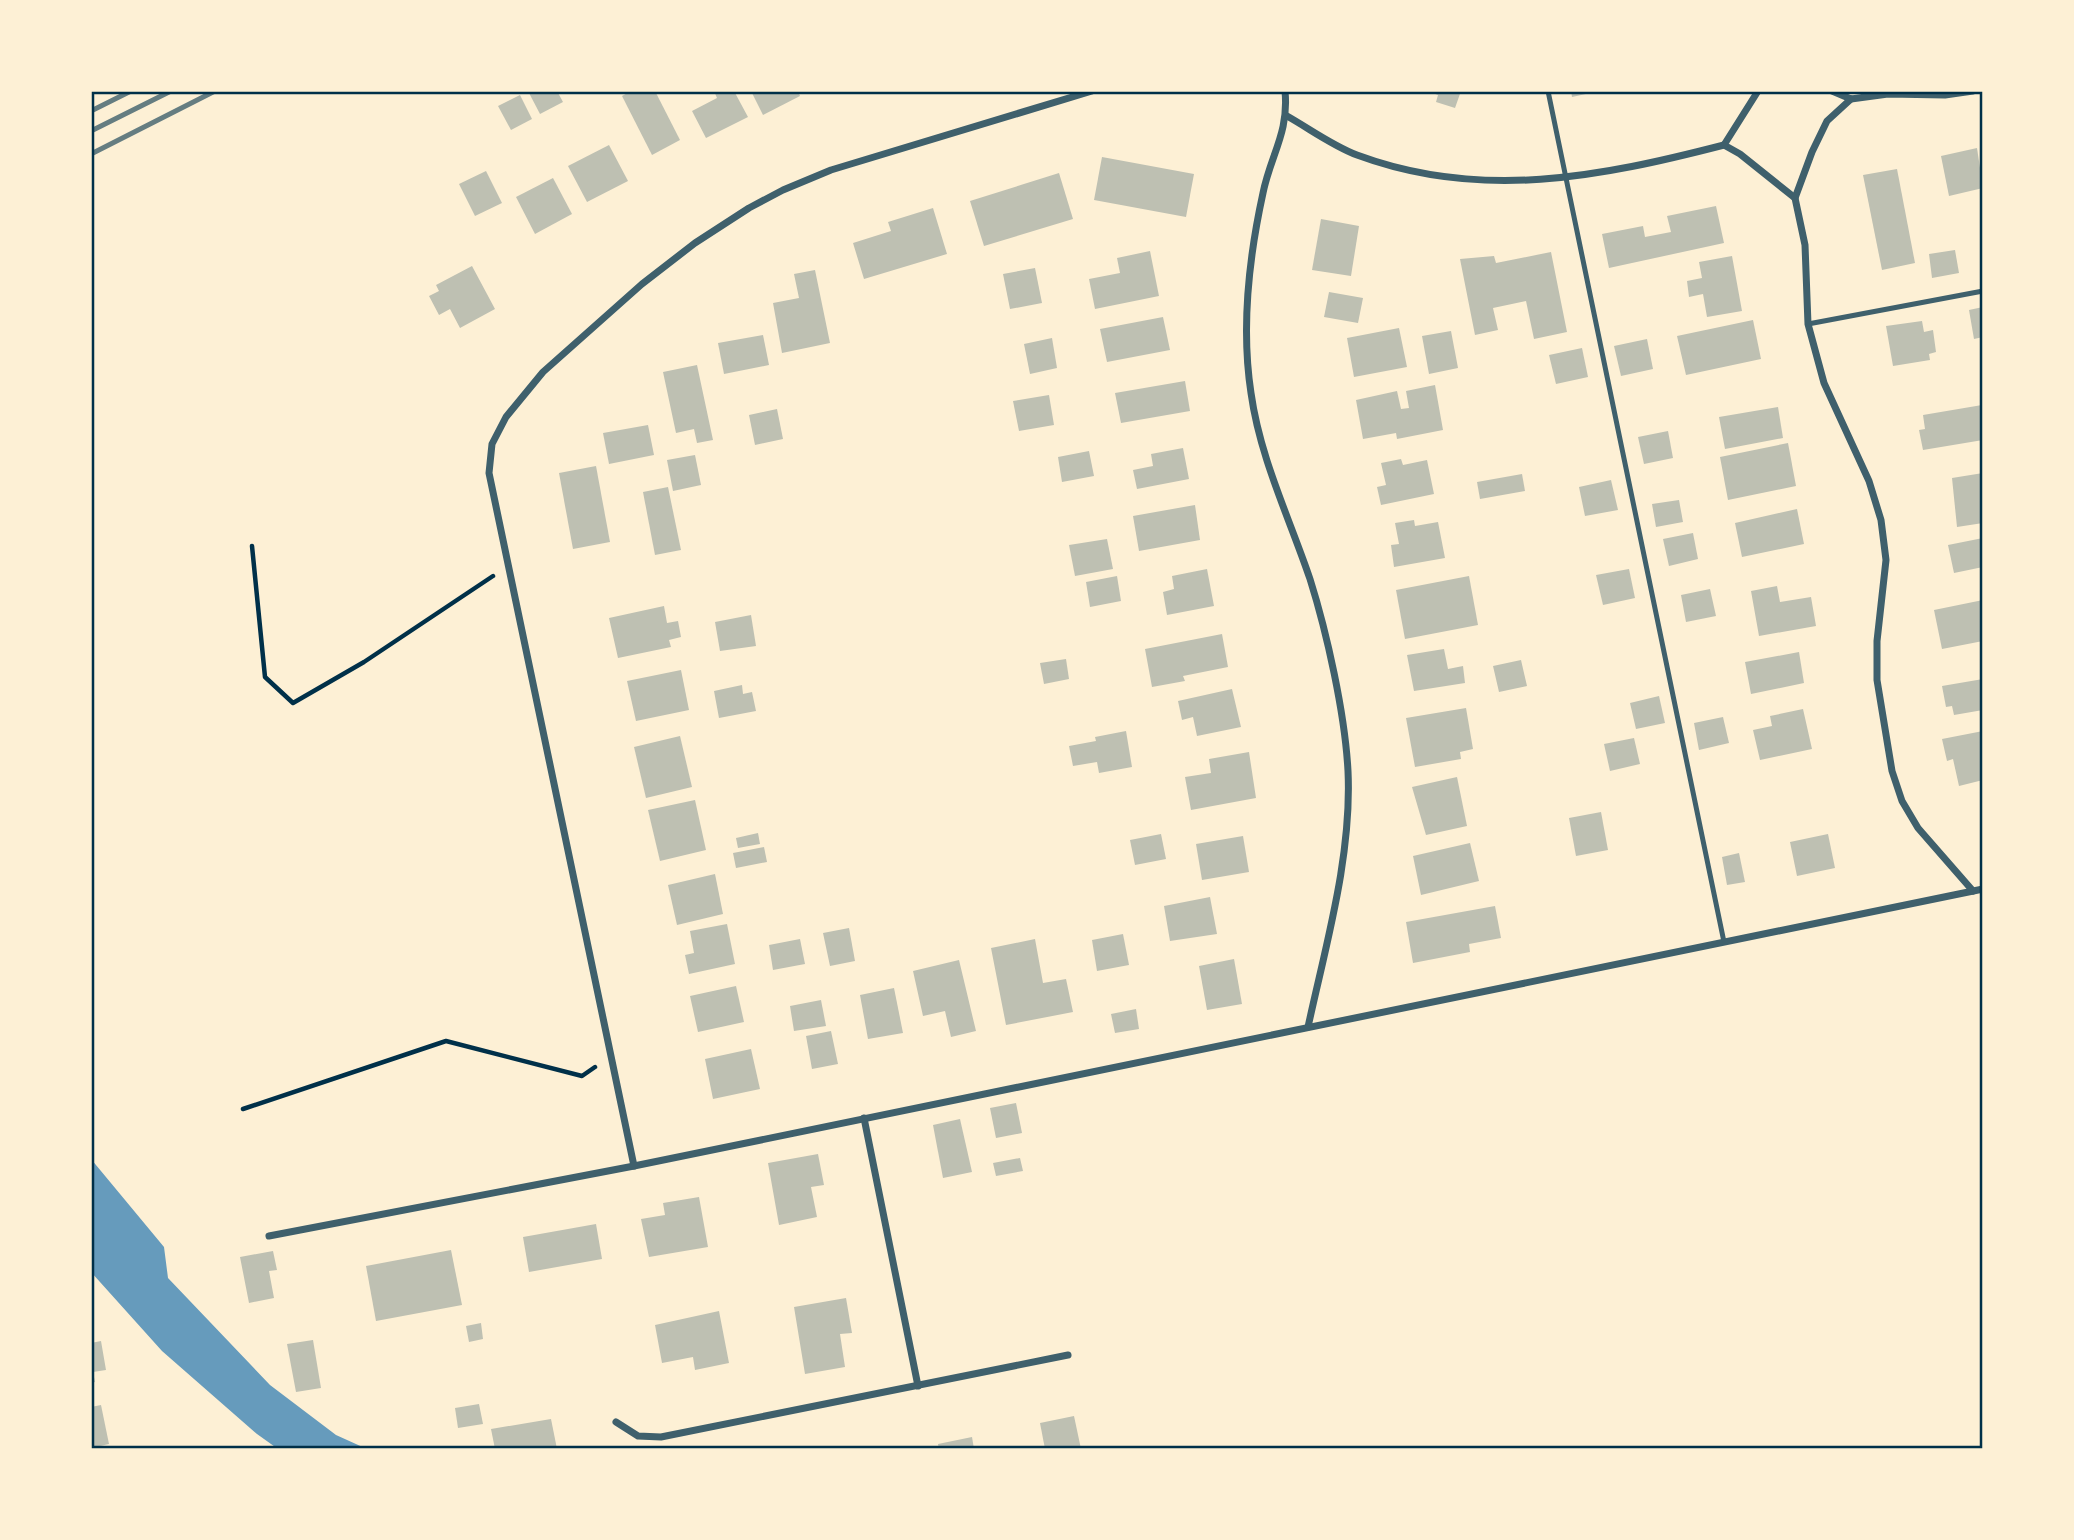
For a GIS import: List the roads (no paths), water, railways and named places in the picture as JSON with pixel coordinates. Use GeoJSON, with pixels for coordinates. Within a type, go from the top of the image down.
{"type":"FeatureCollection","features":[{"type":"Feature","properties":{"kind":"street"},"geometry":{"type":"LineString","coordinates":[[634,1166],[489,473],[492,444],[506,417],[543,372],[642,284],[695,243],[749,208],[831,170],[1092,91]]}},
{"type":"Feature","properties":{"kind":"street"},"geometry":{"type":"LineString","coordinates":[[1285,91],[1287,116],[1263,190],[1252,252],[1247,320],[1251,393],[1267,461],[1318,612],[1348,770],[1342,861],[1308,1027]]}},
{"type":"Feature","properties":{"kind":"street"},"geometry":{"type":"LineString","coordinates":[[1724,145],[1758,91]]}},
{"type":"Feature","properties":{"kind":"street"},"geometry":{"type":"LineString","coordinates":[[1832,91],[1851,99],[1888,94],[1945,95],[1973,91]]}},
{"type":"Feature","properties":{"kind":"street"},"geometry":{"type":"LineString","coordinates":[[1851,99],[1828,121],[1812,152],[1796,198],[1805,245],[1808,324],[1824,383],[1869,481],[1881,520],[1886,560],[1877,641],[1877,680],[1892,771],[1902,801],[1918,828],[1973,891]]}},
{"type":"Feature","properties":{"kind":"street"},"geometry":{"type":"LineString","coordinates":[[1287,116],[1354,154],[1394,167],[1443,177],[1508,183],[1567,178],[1634,167],[1724,145],[1740,153],[1796,198]]}},
{"type":"Feature","properties":{"kind":"street"},"geometry":{"type":"LineString","coordinates":[[269,1236],[634,1166],[1983,889]]}},
{"type":"Feature","properties":{"kind":"street"},"geometry":{"type":"LineString","coordinates":[[864,1118],[918,1386]]}},
{"type":"Feature","properties":{"kind":"street"},"geometry":{"type":"LineString","coordinates":[[616,1422],[638,1436],[661,1437],[1068,1355]]}},
{"type":"Feature","properties":{"kind":"lane"},"geometry":{"type":"LineString","coordinates":[[1548,91],[1724,942]]}},
{"type":"Feature","properties":{"kind":"lane"},"geometry":{"type":"LineString","coordinates":[[1808,324],[1983,291]]}},
{"type":"Feature","properties":{"kind":"water"},"geometry":{"type":"Polygon","coordinates":[[[91,1159],[164,1247],[168,1278],[270,1385],[336,1435],[367,1449],[278,1449],[162,1351],[91,1272],[91,1159]]]}},
{"type":"Feature","properties":{"kind":"railway"},"geometry":{"type":"LineString","coordinates":[[91,111],[131,91]]}},
{"type":"Feature","properties":{"kind":"railway"},"geometry":{"type":"LineString","coordinates":[[91,131],[171,91]]}},
{"type":"Feature","properties":{"kind":"railway"},"geometry":{"type":"LineString","coordinates":[[91,154],[215,91]]}}]}
